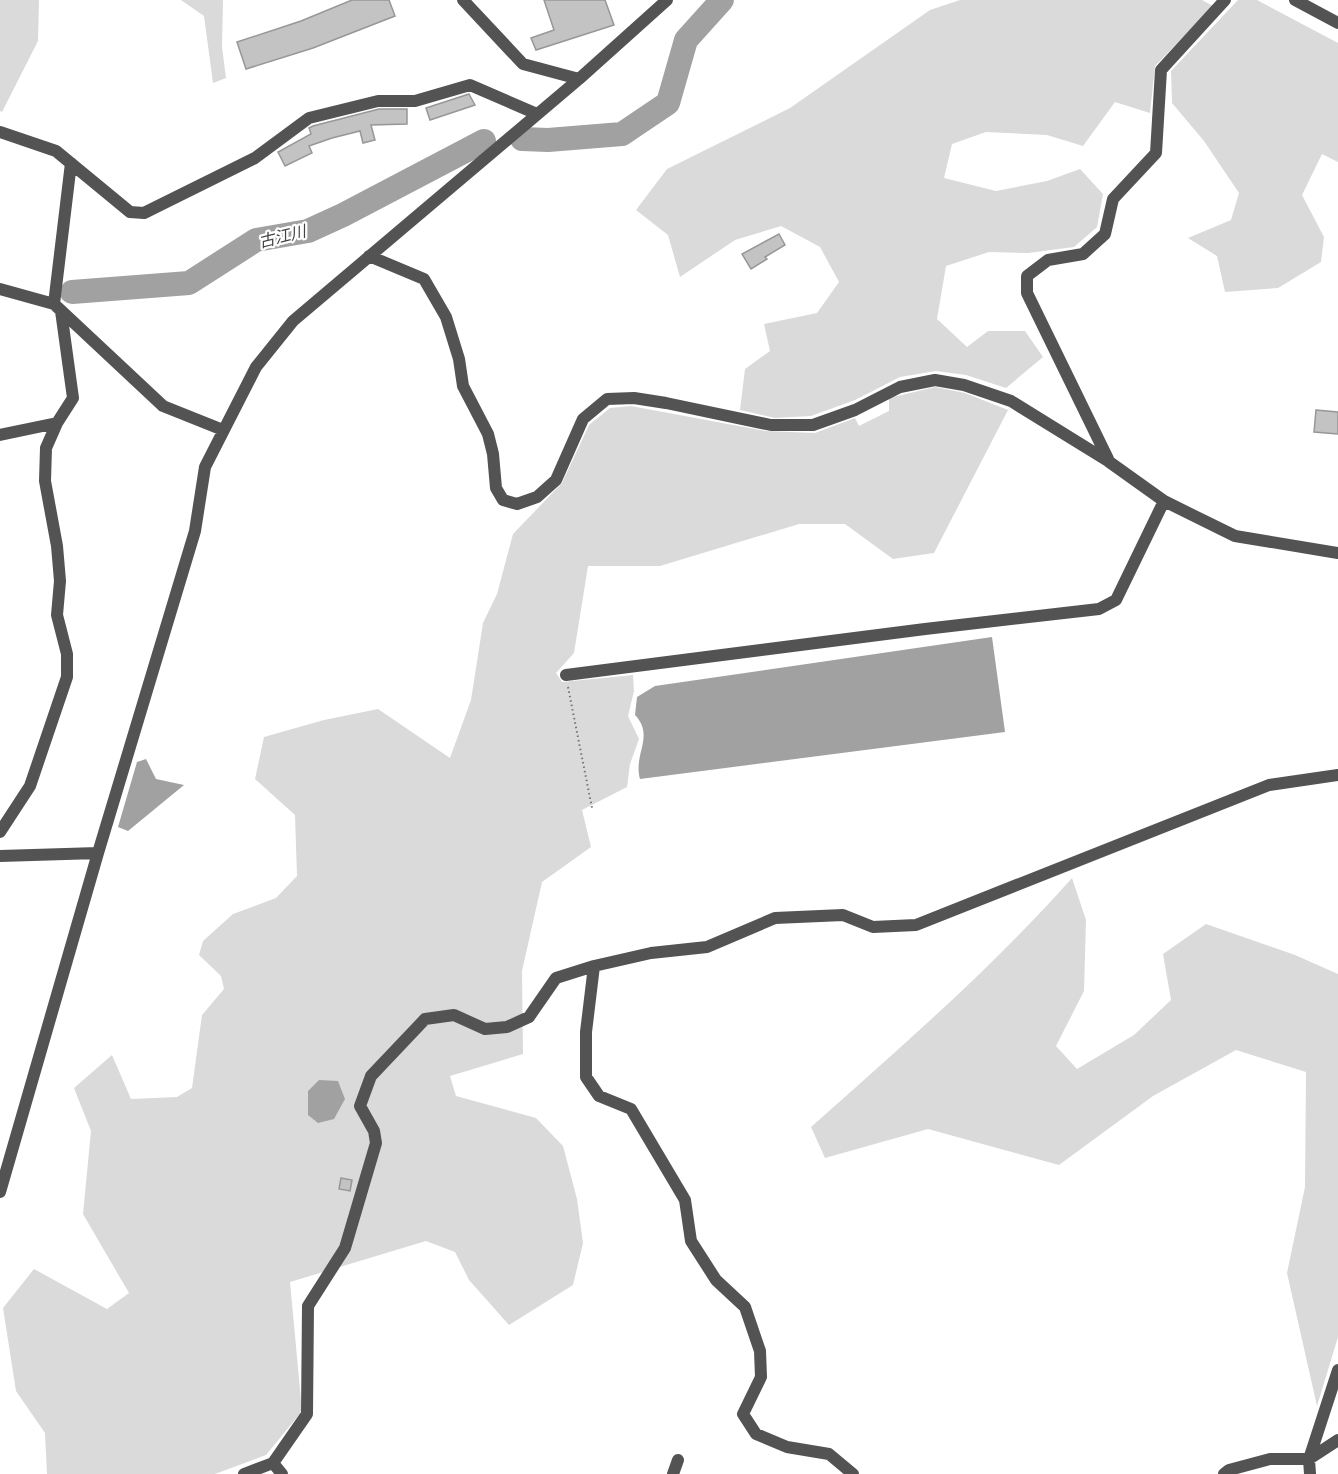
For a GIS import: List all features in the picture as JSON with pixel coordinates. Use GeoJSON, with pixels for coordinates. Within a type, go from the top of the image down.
{"type":"FeatureCollection","features":[{"type":"Feature","properties":{"kind":"street"},"geometry":{"type":"LineString","coordinates":[[464,0],[523,64],[579,79]]}},
{"type":"Feature","properties":{"kind":"street"},"geometry":{"type":"LineString","coordinates":[[0,1192],[98,853],[195,531],[205,467],[222,430],[256,368],[293,321],[579,79],[668,0]]}},
{"type":"Feature","properties":{"kind":"street"},"geometry":{"type":"LineString","coordinates":[[1108,460],[1027,293],[1027,276],[1048,260],[1083,254],[1106,234],[1113,199],[1156,153],[1161,70],[1225,0]]}},
{"type":"Feature","properties":{"kind":"street"},"geometry":{"type":"LineString","coordinates":[[1295,0],[1338,23]]}},
{"type":"Feature","properties":{"kind":"street"},"geometry":{"type":"LineString","coordinates":[[0,132],[56,151],[130,212],[144,213],[255,158],[309,118],[320,115],[378,101],[416,101],[470,85],[537,114]]}},
{"type":"Feature","properties":{"kind":"street"},"geometry":{"type":"LineString","coordinates":[[0,832],[30,786],[67,677],[67,654],[57,615],[60,581],[57,546],[45,481],[46,448],[57,423],[73,398],[58,308],[71,163]]}},
{"type":"Feature","properties":{"kind":"street"},"geometry":{"type":"LineString","coordinates":[[369,256],[424,279],[441,307],[459,359],[463,386],[488,434],[493,454],[496,488],[503,500],[517,504],[537,497],[556,480],[583,419],[607,399],[634,398],[771,425],[813,426],[855,410],[900,387],[935,380],[964,385],[1011,401],[1108,460],[1164,501],[1235,536],[1338,553]]}},
{"type":"Feature","properties":{"kind":"street"},"geometry":{"type":"LineString","coordinates":[[0,289],[58,308],[163,406],[222,430]]}},
{"type":"Feature","properties":{"kind":"street"},"geometry":{"type":"LineString","coordinates":[[0,435],[57,423]]}},
{"type":"Feature","properties":{"kind":"street"},"geometry":{"type":"LineString","coordinates":[[566,675],[1100,609],[1116,600],[1164,501]]}},
{"type":"Feature","properties":{"kind":"street"},"geometry":{"type":"LineString","coordinates":[[244,1474],[273,1463],[307,1414],[308,1306],[345,1248],[376,1143],[374,1131],[360,1106],[371,1076],[425,1019],[454,1015],[485,1029],[507,1027],[529,1017],[556,978],[594,966],[651,953],[707,947],[775,918],[843,915],[873,927],[916,925],[1269,785],[1338,775]]}},
{"type":"Feature","properties":{"kind":"street"},"geometry":{"type":"LineString","coordinates":[[0,856],[98,853]]}},
{"type":"Feature","properties":{"kind":"street"},"geometry":{"type":"LineString","coordinates":[[594,966],[586,1032],[586,1077],[599,1096],[631,1109],[685,1200],[691,1241],[716,1280],[745,1307],[760,1351],[761,1377],[743,1414],[756,1434],[787,1447],[829,1454],[853,1474]]}},
{"type":"Feature","properties":{"kind":"street"},"geometry":{"type":"LineString","coordinates":[[1310,1474],[1309,1459],[1338,1370]]}},
{"type":"Feature","properties":{"kind":"street"},"geometry":{"type":"LineString","coordinates":[[1224,1474],[1229,1470],[1270,1459],[1309,1459],[1338,1440]]}},
{"type":"Feature","properties":{"kind":"street"},"geometry":{"type":"LineString","coordinates":[[673,1474],[678,1460]]}},
{"type":"Feature","properties":{"kind":"street"},"geometry":{"type":"LineString","coordinates":[[273,1463],[282,1474]]}},
{"type":"Feature","properties":{"kind":"path"},"geometry":{"type":"LineString","coordinates":[[566,675],[592,808]]}},
{"type":"Feature","properties":{"kind":"shaded area"},"geometry":{"type":"Polygon","coordinates":[[[0,0],[39,0],[38,41],[2,112],[0,111],[0,0]]]}},
{"type":"Feature","properties":{"kind":"shaded area"},"geometry":{"type":"Polygon","coordinates":[[[181,0],[223,0],[222,47],[226,78],[213,83],[204,16],[181,0]]]}},
{"type":"Feature","properties":{"kind":"shaded area"},"geometry":{"type":"Polygon","coordinates":[[[960,0],[1202,0],[1213,6],[1155,66],[1150,113],[1115,102],[1083,146],[1047,135],[986,132],[952,144],[944,178],[996,191],[1047,181],[1080,169],[1103,194],[1097,227],[1074,247],[1028,253],[989,252],[946,266],[937,319],[967,347],[988,331],[1025,331],[1043,357],[1006,388],[966,375],[936,371],[900,377],[855,400],[811,416],[775,418],[740,410],[745,369],[770,351],[764,324],[817,313],[839,282],[820,247],[781,226],[735,240],[680,277],[668,235],[636,210],[667,169],[790,108],[930,10],[960,0]]]}},
{"type":"Feature","properties":{"kind":"shaded area"},"geometry":{"type":"Polygon","coordinates":[[[1238,0],[1257,0],[1338,43],[1338,162],[1322,154],[1302,195],[1324,237],[1321,262],[1278,288],[1225,292],[1217,256],[1188,238],[1231,220],[1239,193],[1204,141],[1172,103],[1171,71],[1238,0]]]}},
{"type":"Feature","properties":{"kind":"shaded area"},"geometry":{"type":"Polygon","coordinates":[[[935,387],[965,393],[1008,410],[934,553],[893,559],[845,524],[799,524],[660,566],[588,566],[574,653],[556,673],[562,682],[633,675],[634,691],[628,716],[639,739],[630,764],[627,787],[582,810],[591,847],[542,882],[522,971],[523,1054],[450,1076],[456,1096],[536,1118],[563,1146],[577,1199],[583,1243],[573,1285],[509,1325],[469,1280],[455,1252],[426,1241],[290,1282],[302,1411],[266,1455],[215,1474],[47,1474],[45,1433],[16,1391],[3,1308],[34,1269],[107,1309],[129,1293],[83,1214],[91,1131],[74,1088],[112,1055],[131,1099],[177,1097],[192,1088],[202,1015],[224,989],[221,976],[199,955],[203,941],[233,914],[276,898],[297,876],[295,815],[255,779],[264,737],[324,720],[378,709],[450,758],[471,700],[483,623],[497,594],[513,534],[562,483],[589,425],[610,408],[631,406],[766,431],[815,433],[855,418],[859,426],[889,411],[889,398],[935,387]]]}},
{"type":"Feature","properties":{"kind":"shaded area"},"geometry":{"type":"Polygon","coordinates":[[[992,637],[1005,732],[640,779],[639,761],[644,738],[641,723],[635,715],[637,697],[655,686],[992,637]]]}},
{"type":"Feature","properties":{"kind":"shaded area"},"geometry":{"type":"Polygon","coordinates":[[[146,759],[156,779],[184,785],[128,831],[118,827],[137,762],[146,759]]]}},
{"type":"Feature","properties":{"kind":"shaded area"},"geometry":{"type":"Polygon","coordinates":[[[1072,878],[1086,920],[1084,991],[1056,1046],[1077,1069],[1134,1035],[1171,1000],[1163,954],[1206,924],[1295,955],[1338,974],[1338,1337],[1317,1406],[1287,1273],[1305,1187],[1306,1072],[1236,1050],[1153,1096],[1059,1165],[928,1129],[825,1158],[811,1127],[978,975],[1072,878]]]}},
{"type":"Feature","properties":{"kind":"shaded area"},"geometry":{"type":"Polygon","coordinates":[[[319,1080],[338,1081],[345,1099],[334,1119],[318,1123],[308,1115],[308,1091],[319,1080]]]}},
{"type":"Feature","properties":{"kind":"building"},"geometry":{"type":"Polygon","coordinates":[[[352,0],[389,0],[395,16],[313,48],[246,69],[237,42],[301,21],[352,0]]]}},
{"type":"Feature","properties":{"kind":"building"},"geometry":{"type":"Polygon","coordinates":[[[544,0],[605,0],[614,25],[536,50],[531,38],[554,30],[544,0]]]}},
{"type":"Feature","properties":{"kind":"building"},"geometry":{"type":"Polygon","coordinates":[[[469,94],[475,105],[430,120],[426,108],[469,94]]]}},
{"type":"Feature","properties":{"kind":"building"},"geometry":{"type":"Polygon","coordinates":[[[379,109],[407,109],[407,124],[371,125],[375,140],[363,143],[360,131],[332,138],[309,146],[312,153],[285,166],[278,152],[311,134],[309,128],[379,109]]]}},
{"type":"Feature","properties":{"kind":"building"},"geometry":{"type":"Polygon","coordinates":[[[779,234],[785,245],[751,269],[742,254],[779,234]]]}},
{"type":"Feature","properties":{"kind":"building"},"geometry":{"type":"Polygon","coordinates":[[[1316,410],[1338,412],[1338,434],[1314,432],[1316,410]]]}},
{"type":"Feature","properties":{"kind":"building"},"geometry":{"type":"Polygon","coordinates":[[[341,1178],[352,1180],[350,1191],[339,1189],[341,1178]]]}},
{"type":"Feature","properties":{"kind":"waterway","name":"古江川"},"geometry":{"type":"LineString","coordinates":[[522,139],[548,140],[622,134],[668,103],[686,40],[722,0]]}},
{"type":"Feature","properties":{"kind":"waterway","name":"古江川"},"geometry":{"type":"LineString","coordinates":[[72,292],[189,283],[256,240],[308,231],[484,141]]}}]}
